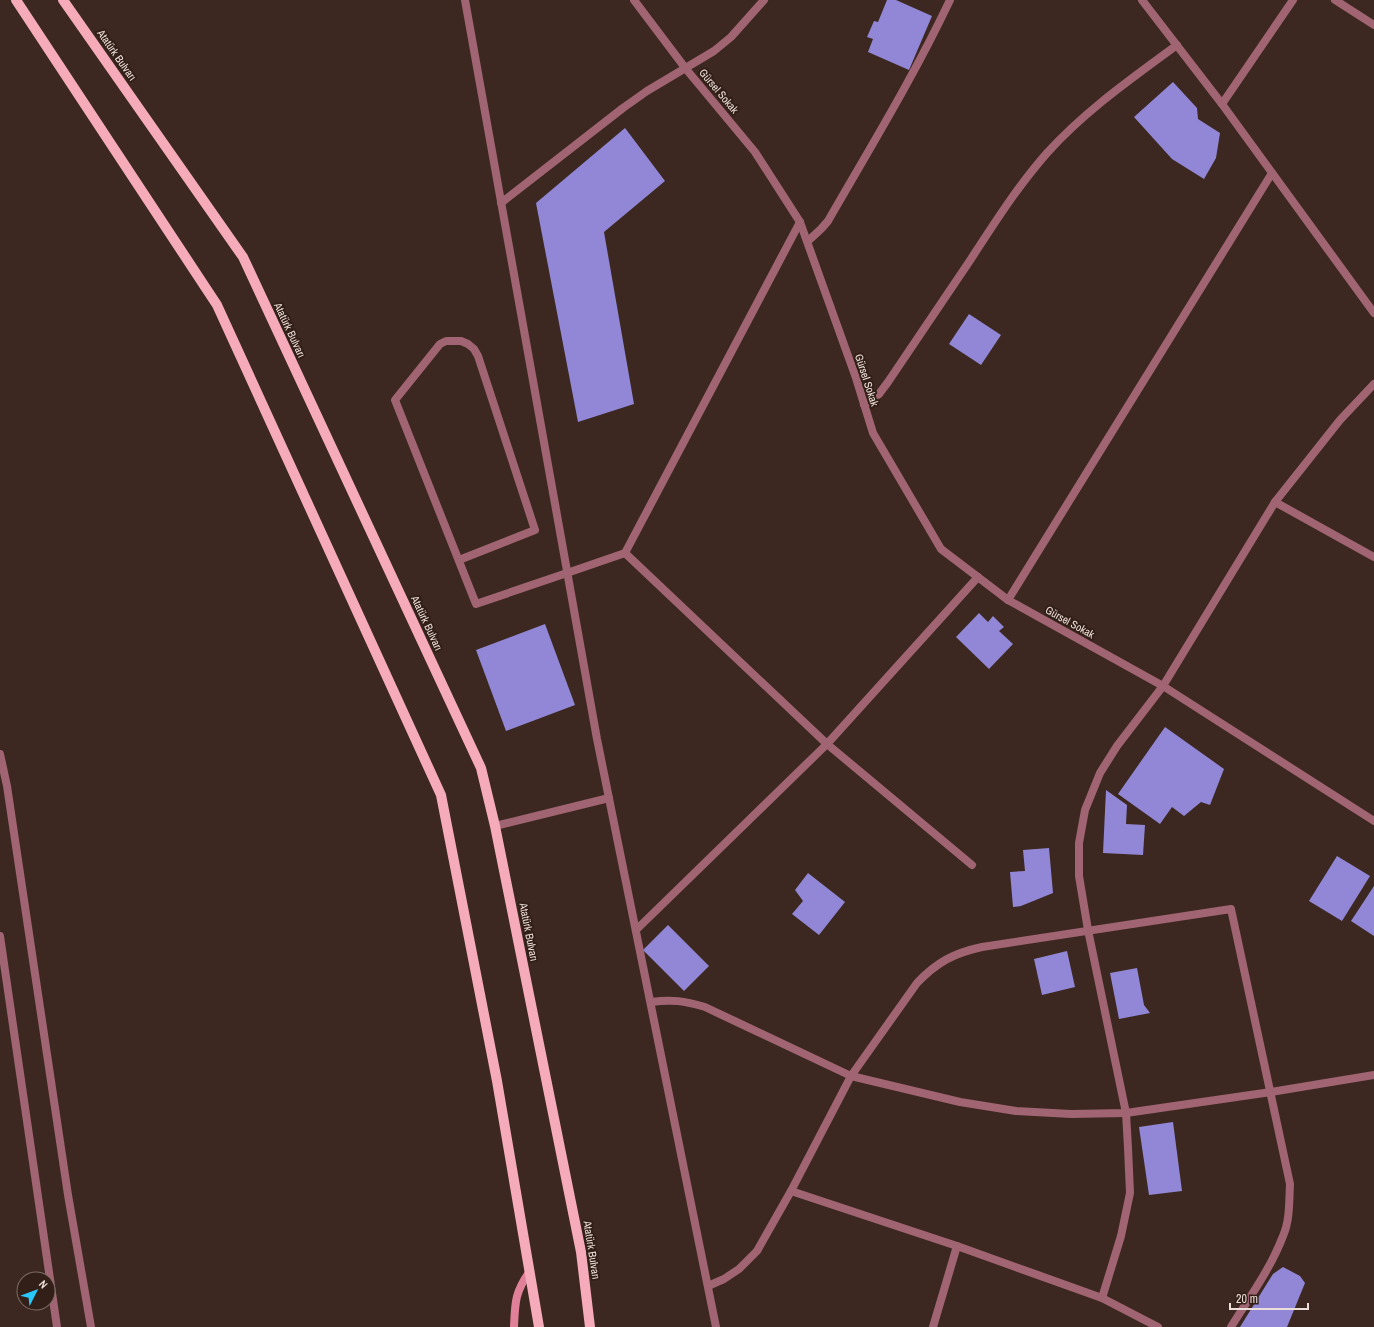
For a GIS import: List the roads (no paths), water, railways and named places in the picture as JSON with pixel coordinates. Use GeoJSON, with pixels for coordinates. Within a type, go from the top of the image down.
{"type":"FeatureCollection","features":[{"type":"Feature","properties":{"kind":"main road"},"geometry":{"type":"LineString","coordinates":[[16,0],[217,305],[440,795],[497,1081],[539,1327]]}},
{"type":"Feature","properties":{"kind":"main road","name":"Atatürk Bulvarı"},"geometry":{"type":"LineString","coordinates":[[63,0],[243,257],[481,768],[495,826],[581,1252],[590,1327]]}},
{"type":"Feature","properties":{"kind":"main road"},"geometry":{"type":"LineString","coordinates":[[514,1327],[517,1292],[530,1271]]}},
{"type":"Feature","properties":{"kind":"street"},"geometry":{"type":"LineString","coordinates":[[465,0],[597,739],[716,1327]]}},
{"type":"Feature","properties":{"kind":"street","name":"Gürsel Sokak"},"geometry":{"type":"LineString","coordinates":[[634,0],[686,69],[755,152],[800,222],[856,378],[873,434],[941,549],[1008,600],[1163,686],[1374,821]]}},
{"type":"Feature","properties":{"kind":"street"},"geometry":{"type":"LineString","coordinates":[[501,203],[623,108],[653,87],[714,52],[764,0]]}},
{"type":"Feature","properties":{"kind":"street"},"geometry":{"type":"LineString","coordinates":[[808,242],[828,221],[898,99],[938,26],[950,0]]}},
{"type":"Feature","properties":{"kind":"street"},"geometry":{"type":"LineString","coordinates":[[1142,0],[1222,104],[1374,313]]}},
{"type":"Feature","properties":{"kind":"street"},"geometry":{"type":"LineString","coordinates":[[1222,104],[1293,0]]}},
{"type":"Feature","properties":{"kind":"street"},"geometry":{"type":"LineString","coordinates":[[1335,0],[1374,25]]}},
{"type":"Feature","properties":{"kind":"street"},"geometry":{"type":"LineString","coordinates":[[864,405],[879,394],[888,382],[999,216],[1047,153],[1107,96],[1178,45]]}},
{"type":"Feature","properties":{"kind":"street"},"geometry":{"type":"LineString","coordinates":[[1008,600],[1272,173]]}},
{"type":"Feature","properties":{"kind":"street"},"geometry":{"type":"LineString","coordinates":[[459,560],[535,530],[478,356],[474,349],[461,341],[454,340],[440,344],[395,400],[476,604],[624,553],[800,222]]}},
{"type":"Feature","properties":{"kind":"street"},"geometry":{"type":"LineString","coordinates":[[1102,1298],[1121,1236],[1130,1193],[1126,1113],[1088,930],[1079,876],[1079,843],[1085,810],[1100,773],[1117,746],[1163,686],[1275,502],[1340,420],[1374,384]]}},
{"type":"Feature","properties":{"kind":"street"},"geometry":{"type":"LineString","coordinates":[[1275,502],[1374,557]]}},
{"type":"Feature","properties":{"kind":"street"},"geometry":{"type":"LineString","coordinates":[[624,553],[827,744],[972,865]]}},
{"type":"Feature","properties":{"kind":"street"},"geometry":{"type":"LineString","coordinates":[[636,930],[827,744],[978,577]]}},
{"type":"Feature","properties":{"kind":"street"},"geometry":{"type":"LineString","coordinates":[[0,754],[7,786],[68,1195],[91,1327]]}},
{"type":"Feature","properties":{"kind":"street"},"geometry":{"type":"LineString","coordinates":[[495,826],[609,798]]}},
{"type":"Feature","properties":{"kind":"street"},"geometry":{"type":"LineString","coordinates":[[708,1286],[724,1279],[739,1269],[757,1251],[791,1191],[851,1076],[917,983],[938,963],[966,950],[982,946],[1231,910],[1290,1184],[1289,1211],[1284,1235],[1271,1262],[1231,1327]]}},
{"type":"Feature","properties":{"kind":"street"},"geometry":{"type":"LineString","coordinates":[[0,936],[57,1327]]}},
{"type":"Feature","properties":{"kind":"street"},"geometry":{"type":"LineString","coordinates":[[650,1002],[671,1000],[687,1002],[705,1007],[851,1076],[960,1102],[1016,1111],[1071,1114],[1126,1113],[1271,1092],[1374,1075]]}},
{"type":"Feature","properties":{"kind":"street"},"geometry":{"type":"LineString","coordinates":[[791,1191],[957,1246],[1102,1298],[1158,1327]]}},
{"type":"Feature","properties":{"kind":"street"},"geometry":{"type":"LineString","coordinates":[[933,1327],[957,1246]]}}]}
